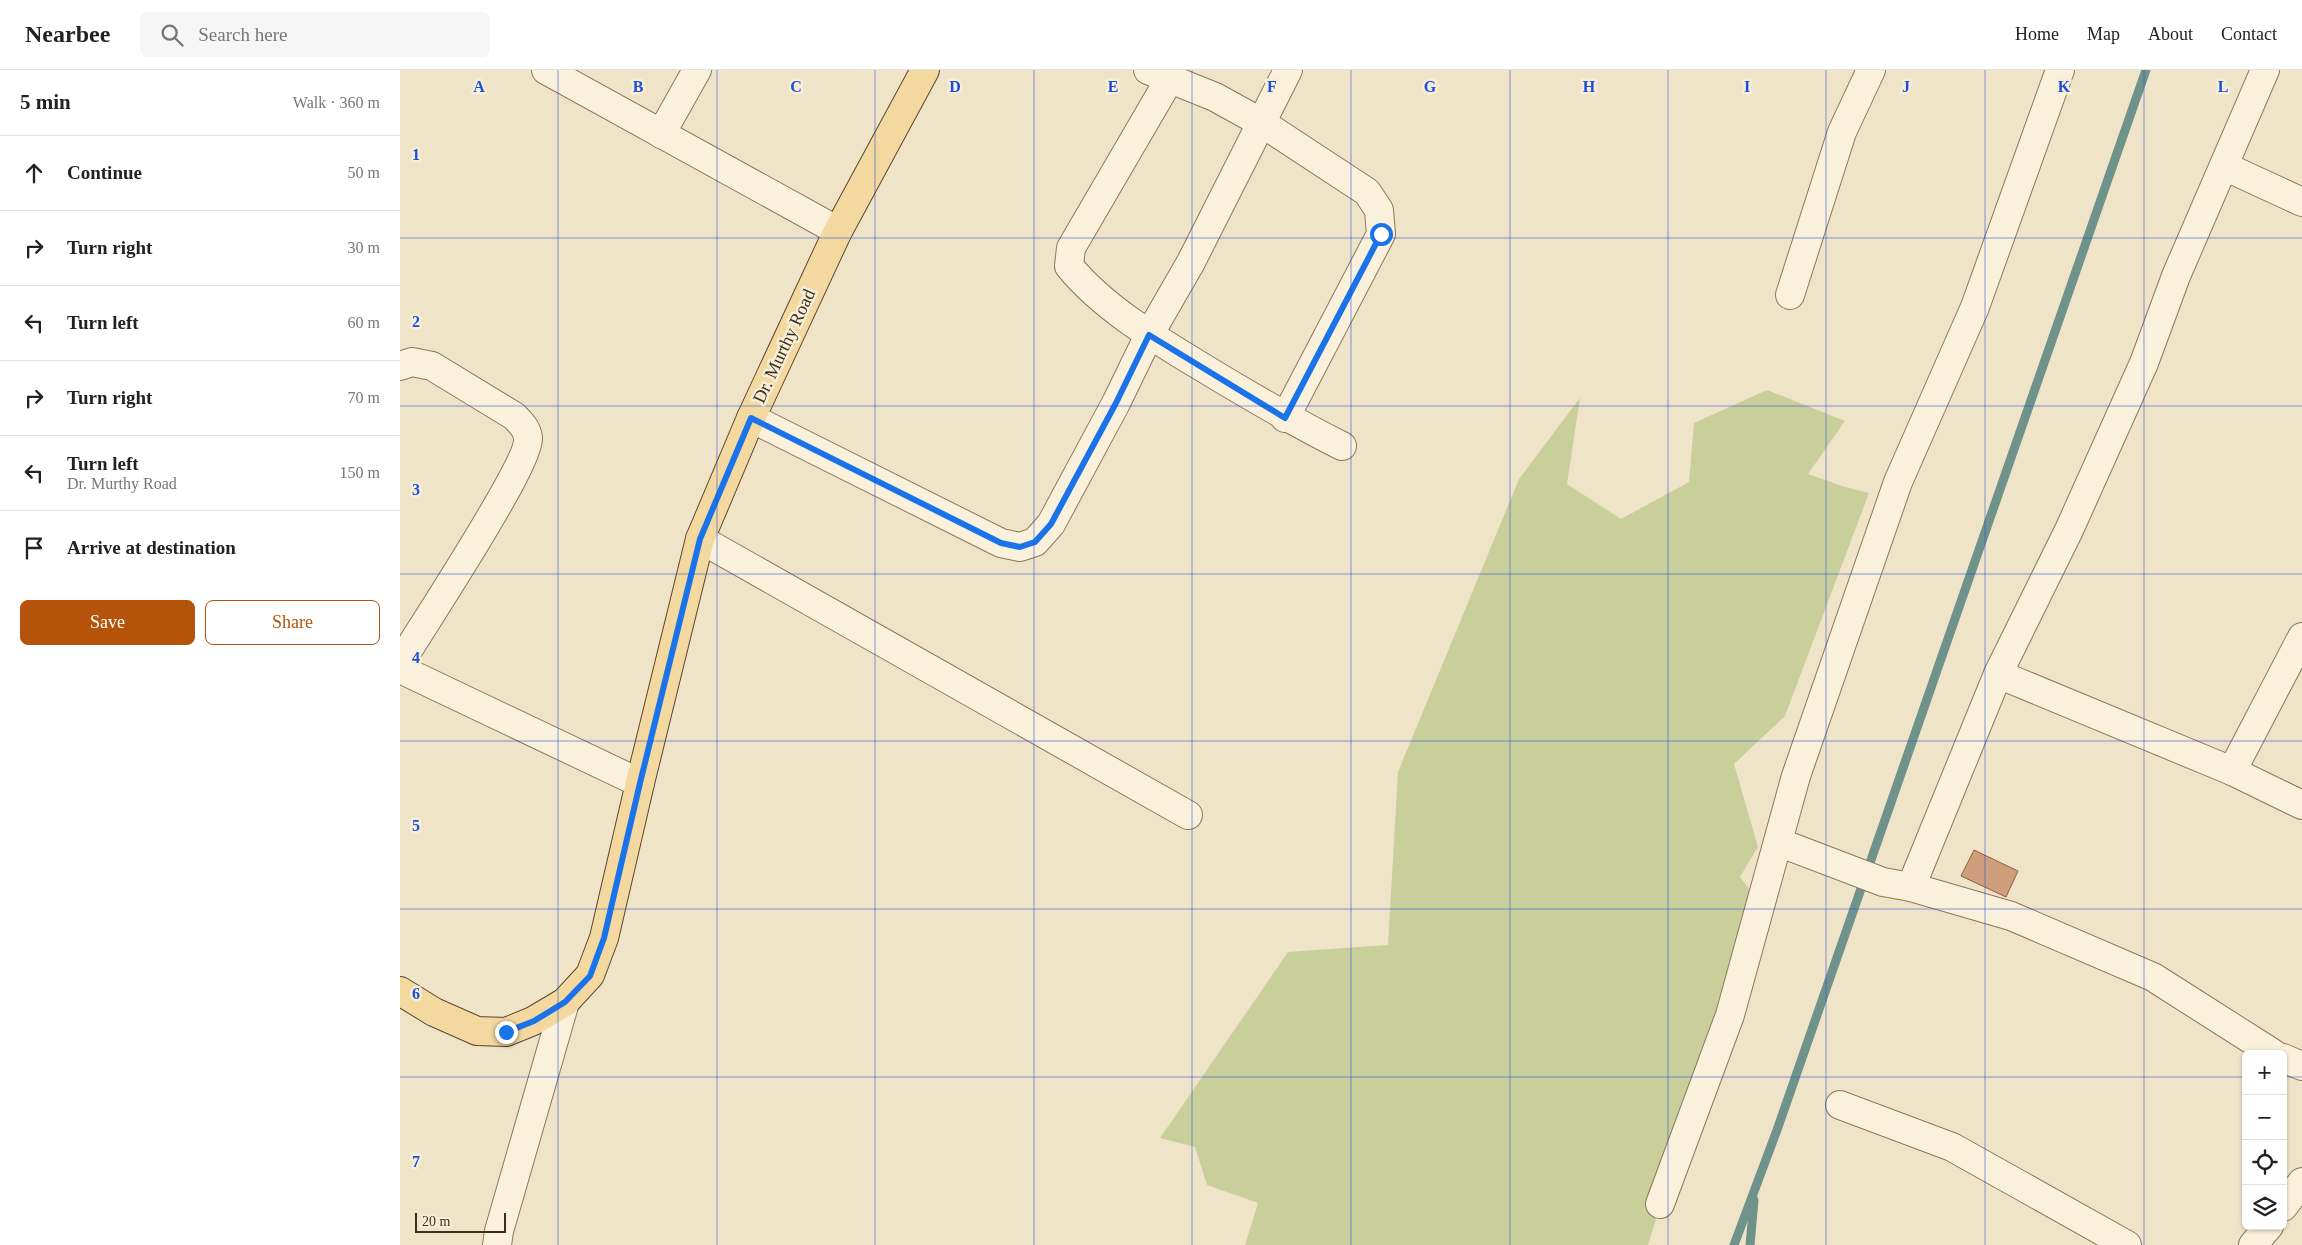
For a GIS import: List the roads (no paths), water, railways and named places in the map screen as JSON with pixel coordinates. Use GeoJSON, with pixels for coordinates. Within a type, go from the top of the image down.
{"type":"FeatureCollection","features":[{"type":"Feature","properties":{"kind":"main road","name":"Dr. Murthy Road"},"geometry":{"type":"LineString","coordinates":[[400,991],[434,1012],[477,1031],[506,1032],[534,1021],[565,1002],[590,976],[604,938],[700,539],[751,418],[838,231],[925,70]]}},
{"type":"Feature","properties":{"kind":"street"},"geometry":{"type":"LineString","coordinates":[[546,70],[838,231]]}},
{"type":"Feature","properties":{"kind":"street"},"geometry":{"type":"LineString","coordinates":[[661,134],[697,70]]}},
{"type":"Feature","properties":{"kind":"street"},"geometry":{"type":"LineString","coordinates":[[751,418],[1001,543],[1020,547],[1035,542],[1051,524],[1116,403],[1149,335],[1191,262],[1288,70]]}},
{"type":"Feature","properties":{"kind":"street"},"geometry":{"type":"LineString","coordinates":[[1790,295],[1842,132],[1871,70]]}},
{"type":"Feature","properties":{"kind":"street"},"geometry":{"type":"LineString","coordinates":[[1660,1204],[1730,1015],[1796,776],[1898,482],[1975,307],[2060,70]]}},
{"type":"Feature","properties":{"kind":"street"},"geometry":{"type":"LineString","coordinates":[[1911,887],[1998,674],[2070,530],[2140,372],[2176,276],[2265,70]]}},
{"type":"Feature","properties":{"kind":"street"},"geometry":{"type":"LineString","coordinates":[[1285,418],[1381,234],[1379,210],[1367,192],[1262,123],[1215,98],[1158,75],[1071,248],[1069,266],[1081,280],[1149,335],[1285,418],[1342,446]]}},
{"type":"Feature","properties":{"kind":"street"},"geometry":{"type":"LineString","coordinates":[[2224,166],[2302,202]]}},
{"type":"Feature","properties":{"kind":"street"},"geometry":{"type":"LineString","coordinates":[[400,366],[412,362],[432,366],[514,416],[525,427],[528,438],[525,453],[507,489],[400,664]]}},
{"type":"Feature","properties":{"kind":"street"},"geometry":{"type":"LineString","coordinates":[[700,539],[1188,815]]}},
{"type":"Feature","properties":{"kind":"street"},"geometry":{"type":"LineString","coordinates":[[2232,770],[2302,637]]}},
{"type":"Feature","properties":{"kind":"street"},"geometry":{"type":"LineString","coordinates":[[400,669],[640,783]]}},
{"type":"Feature","properties":{"kind":"street"},"geometry":{"type":"LineString","coordinates":[[1998,674],[2232,770],[2302,805]]}},
{"type":"Feature","properties":{"kind":"street"},"geometry":{"type":"LineString","coordinates":[[1778,842],[1883,882],[1911,887],[2011,916],[2153,977],[2268,1050]]}},
{"type":"Feature","properties":{"kind":"street"},"geometry":{"type":"LineString","coordinates":[[497,1245],[499,1231],[565,1002]]}},
{"type":"Feature","properties":{"kind":"street"},"geometry":{"type":"LineString","coordinates":[[2287,1060],[2302,1066]]}},
{"type":"Feature","properties":{"kind":"street"},"geometry":{"type":"LineString","coordinates":[[1840,1105],[1952,1147],[2127,1245]]}},
{"type":"Feature","properties":{"kind":"street"},"geometry":{"type":"LineString","coordinates":[[2287,1202],[2302,1182]]}},
{"type":"Feature","properties":{"kind":"street"},"geometry":{"type":"LineString","coordinates":[[2253,1245],[2266,1230]]}},
{"type":"Feature","properties":{"kind":"waterway"},"geometry":{"type":"LineString","coordinates":[[1734,1245],[1777,1130],[2146,70]]}},
{"type":"Feature","properties":{"kind":"waterway"},"geometry":{"type":"LineString","coordinates":[[1750,1245],[1754,1200]]}}]}
